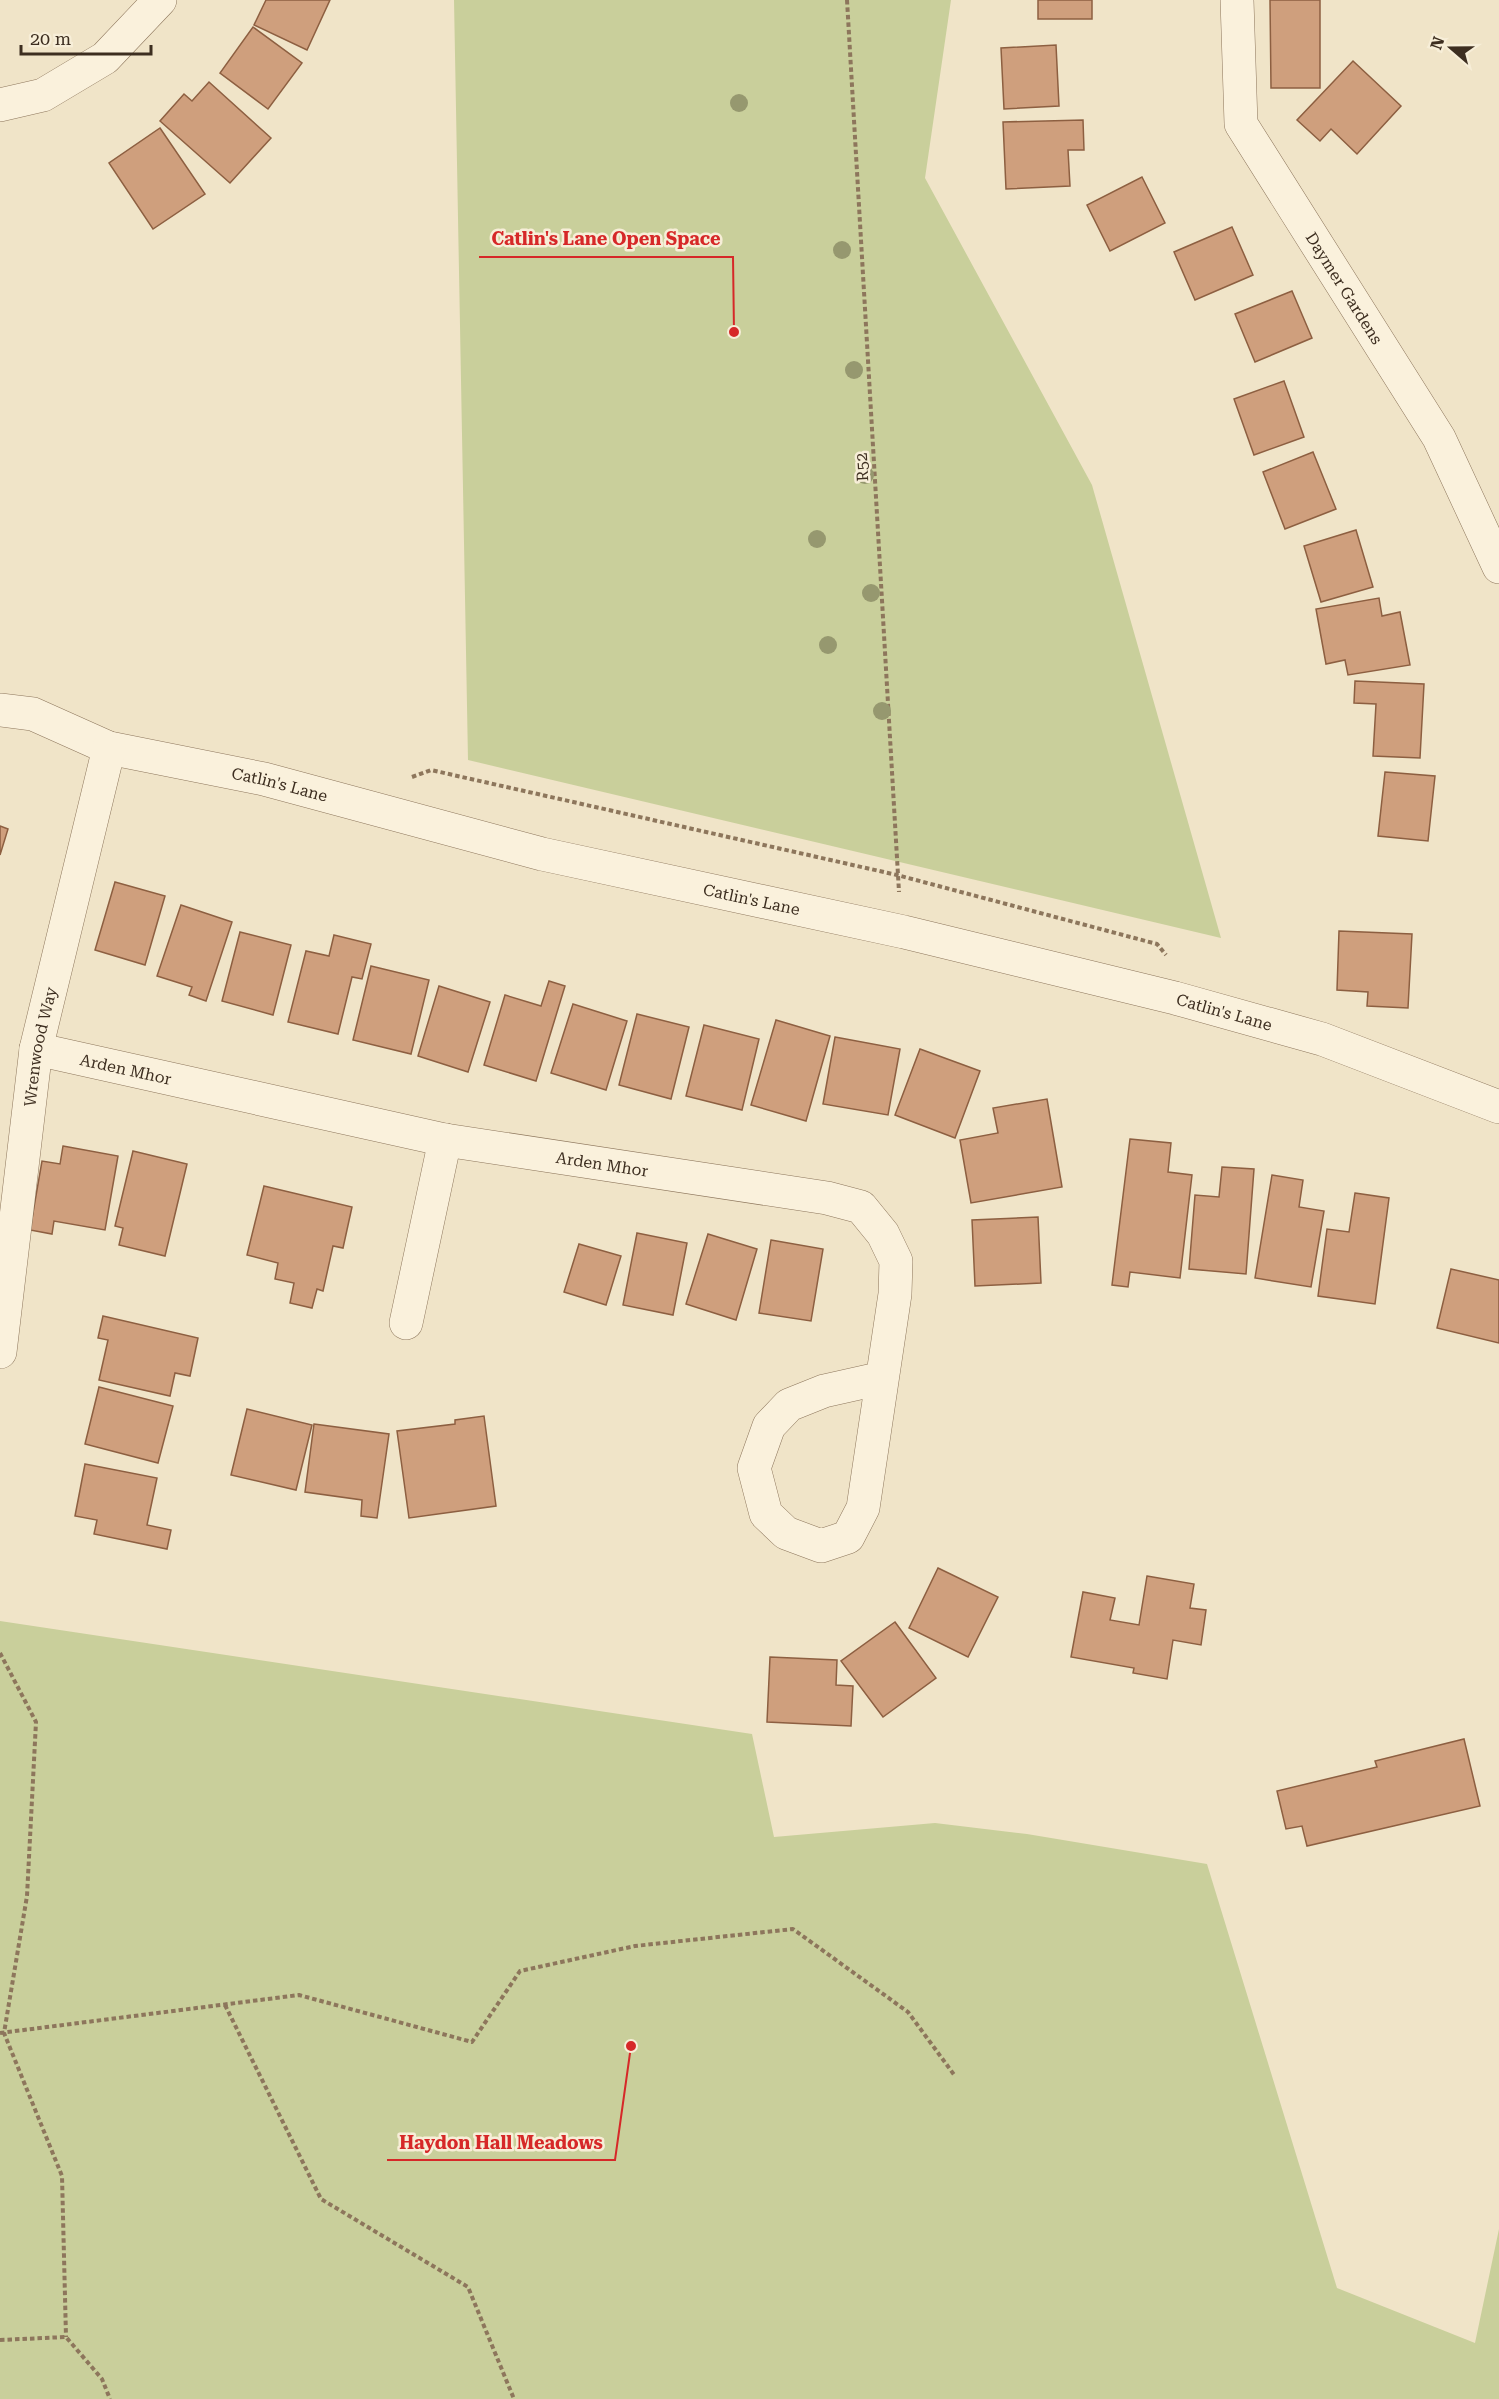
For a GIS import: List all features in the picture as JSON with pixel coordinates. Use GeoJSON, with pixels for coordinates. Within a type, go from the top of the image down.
{"type":"FeatureCollection","features":[{"type":"Feature","properties":{"kind":"street"},"geometry":{"type":"LineString","coordinates":[[0,105],[43,95],[105,58],[160,0]]}},
{"type":"Feature","properties":{"kind":"street","name":"Daymer Gardens"},"geometry":{"type":"LineString","coordinates":[[1237,0],[1241,124],[1439,438],[1499,567]]}},
{"type":"Feature","properties":{"kind":"street","name":"Catlin's Lane"},"geometry":{"type":"LineString","coordinates":[[0,710],[33,714],[109,748],[264,779],[542,854],[904,932],[1174,998],[1322,1039],[1499,1107]]}},
{"type":"Feature","properties":{"kind":"street","name":"Wrenwood Way"},"geometry":{"type":"LineString","coordinates":[[0,1352],[36,1049],[109,748]]}},
{"type":"Feature","properties":{"kind":"street","name":"Arden Mhor"},"geometry":{"type":"LineString","coordinates":[[36,1049],[445,1140],[827,1198],[861,1207],[883,1234],[896,1261],[895,1294],[863,1508],[848,1537],[821,1546],[786,1533],[766,1514],[754,1468],[769,1426],[789,1405],[824,1391],[882,1378]]}},
{"type":"Feature","properties":{"kind":"street"},"geometry":{"type":"LineString","coordinates":[[406,1323],[445,1140]]}},
{"type":"Feature","properties":{"kind":"path","name":"R52"},"geometry":{"type":"LineString","coordinates":[[847,0],[897,875],[904,932]]}},
{"type":"Feature","properties":{"kind":"path"},"geometry":{"type":"LineString","coordinates":[[410,778],[431,770],[897,875],[1157,944],[1173,963]]}},
{"type":"Feature","properties":{"kind":"path"},"geometry":{"type":"LineString","coordinates":[[0,1653],[36,1722],[27,1896],[2,2033],[62,2176],[66,2337],[102,2379],[111,2399]]}},
{"type":"Feature","properties":{"kind":"path"},"geometry":{"type":"LineString","coordinates":[[2,2033],[299,1995],[472,2042],[520,1971],[635,1947],[793,1929],[908,2012],[955,2076]]}},
{"type":"Feature","properties":{"kind":"path"},"geometry":{"type":"LineString","coordinates":[[225,2005],[321,2199],[468,2287],[514,2399]]}},
{"type":"Feature","properties":{"kind":"path"},"geometry":{"type":"LineString","coordinates":[[0,2340],[66,2337]]}},
{"type":"Feature","properties":{"kind":"green space"},"geometry":{"type":"Polygon","coordinates":[[[454,0],[951,0],[925,178],[1092,485],[1221,938],[468,760],[454,0]]]}},
{"type":"Feature","properties":{"kind":"green space"},"geometry":{"type":"Polygon","coordinates":[[[0,1621],[752,1734],[774,1837],[935,1823],[1027,1834],[1207,1864],[1337,2288],[1475,2343],[1499,2229],[1499,2399],[0,2399],[0,1621]]]}},
{"type":"Feature","properties":{"kind":"building"},"geometry":{"type":"Polygon","coordinates":[[[266,0],[330,0],[307,50],[254,25],[266,0]]]}},
{"type":"Feature","properties":{"kind":"building"},"geometry":{"type":"Polygon","coordinates":[[[1038,0],[1092,0],[1092,19],[1038,19],[1038,0]]]}},
{"type":"Feature","properties":{"kind":"building"},"geometry":{"type":"Polygon","coordinates":[[[1270,0],[1320,0],[1320,88],[1271,88],[1270,0]]]}},
{"type":"Feature","properties":{"kind":"building"},"geometry":{"type":"Polygon","coordinates":[[[253,27],[302,63],[268,109],[220,73],[253,27]]]}},
{"type":"Feature","properties":{"kind":"building"},"geometry":{"type":"Polygon","coordinates":[[[1056,45],[1059,106],[1004,109],[1001,48],[1056,45]]]}},
{"type":"Feature","properties":{"kind":"building"},"geometry":{"type":"Polygon","coordinates":[[[1353,61],[1401,106],[1357,154],[1331,129],[1320,141],[1297,120],[1353,61]]]}},
{"type":"Feature","properties":{"kind":"building"},"geometry":{"type":"Polygon","coordinates":[[[209,82],[271,138],[230,183],[160,121],[184,94],[192,101],[209,82]]]}},
{"type":"Feature","properties":{"kind":"building"},"geometry":{"type":"Polygon","coordinates":[[[1083,120],[1084,150],[1068,150],[1070,186],[1006,189],[1003,122],[1083,120]]]}},
{"type":"Feature","properties":{"kind":"building"},"geometry":{"type":"Polygon","coordinates":[[[160,128],[205,194],[153,229],[109,163],[160,128]]]}},
{"type":"Feature","properties":{"kind":"building"},"geometry":{"type":"Polygon","coordinates":[[[1142,177],[1165,223],[1110,251],[1087,205],[1142,177]]]}},
{"type":"Feature","properties":{"kind":"building"},"geometry":{"type":"Polygon","coordinates":[[[1232,227],[1253,275],[1195,300],[1174,252],[1232,227]]]}},
{"type":"Feature","properties":{"kind":"building"},"geometry":{"type":"Polygon","coordinates":[[[1292,291],[1312,338],[1255,362],[1235,314],[1292,291]]]}},
{"type":"Feature","properties":{"kind":"building"},"geometry":{"type":"Polygon","coordinates":[[[1284,381],[1304,437],[1254,455],[1234,399],[1284,381]]]}},
{"type":"Feature","properties":{"kind":"building"},"geometry":{"type":"Polygon","coordinates":[[[1313,452],[1336,509],[1285,529],[1263,472],[1313,452]]]}},
{"type":"Feature","properties":{"kind":"building"},"geometry":{"type":"Polygon","coordinates":[[[1356,530],[1373,587],[1321,602],[1304,546],[1356,530]]]}},
{"type":"Feature","properties":{"kind":"building"},"geometry":{"type":"Polygon","coordinates":[[[1379,598],[1382,616],[1400,612],[1410,665],[1348,675],[1345,660],[1326,664],[1316,609],[1379,598]]]}},
{"type":"Feature","properties":{"kind":"building"},"geometry":{"type":"Polygon","coordinates":[[[1355,681],[1424,684],[1420,758],[1373,756],[1376,704],[1354,703],[1355,681]]]}},
{"type":"Feature","properties":{"kind":"building"},"geometry":{"type":"Polygon","coordinates":[[[1385,772],[1435,776],[1428,841],[1378,836],[1385,772]]]}},
{"type":"Feature","properties":{"kind":"building"},"geometry":{"type":"Polygon","coordinates":[[[0,826],[8,829],[0,855],[0,826]]]}},
{"type":"Feature","properties":{"kind":"building"},"geometry":{"type":"Polygon","coordinates":[[[115,882],[165,896],[145,965],[95,950],[115,882]]]}},
{"type":"Feature","properties":{"kind":"building"},"geometry":{"type":"Polygon","coordinates":[[[181,905],[232,922],[206,1001],[189,995],[192,987],[157,976],[181,905]]]}},
{"type":"Feature","properties":{"kind":"building"},"geometry":{"type":"Polygon","coordinates":[[[1339,931],[1412,934],[1408,1008],[1367,1006],[1368,992],[1337,990],[1339,931]]]}},
{"type":"Feature","properties":{"kind":"building"},"geometry":{"type":"Polygon","coordinates":[[[240,932],[291,945],[273,1015],[222,1001],[240,932]]]}},
{"type":"Feature","properties":{"kind":"building"},"geometry":{"type":"Polygon","coordinates":[[[334,935],[371,944],[362,979],[352,977],[338,1034],[288,1022],[306,951],[329,956],[334,935]]]}},
{"type":"Feature","properties":{"kind":"building"},"geometry":{"type":"Polygon","coordinates":[[[371,966],[429,980],[411,1054],[353,1040],[371,966]]]}},
{"type":"Feature","properties":{"kind":"building"},"geometry":{"type":"Polygon","coordinates":[[[549,981],[565,986],[536,1081],[484,1065],[505,995],[541,1006],[549,981]]]}},
{"type":"Feature","properties":{"kind":"building"},"geometry":{"type":"Polygon","coordinates":[[[439,986],[490,1002],[468,1072],[418,1056],[439,986]]]}},
{"type":"Feature","properties":{"kind":"building"},"geometry":{"type":"Polygon","coordinates":[[[573,1004],[627,1021],[606,1090],[551,1073],[573,1004]]]}},
{"type":"Feature","properties":{"kind":"building"},"geometry":{"type":"Polygon","coordinates":[[[637,1014],[689,1027],[671,1099],[619,1085],[637,1014]]]}},
{"type":"Feature","properties":{"kind":"building"},"geometry":{"type":"Polygon","coordinates":[[[776,1020],[830,1036],[806,1121],[751,1105],[776,1020]]]}},
{"type":"Feature","properties":{"kind":"building"},"geometry":{"type":"Polygon","coordinates":[[[704,1025],[759,1039],[742,1110],[686,1096],[704,1025]]]}},
{"type":"Feature","properties":{"kind":"building"},"geometry":{"type":"Polygon","coordinates":[[[835,1037],[900,1049],[888,1115],[823,1104],[835,1037]]]}},
{"type":"Feature","properties":{"kind":"building"},"geometry":{"type":"Polygon","coordinates":[[[920,1049],[980,1071],[955,1138],[895,1115],[920,1049]]]}},
{"type":"Feature","properties":{"kind":"building"},"geometry":{"type":"Polygon","coordinates":[[[1047,1099],[1062,1187],[971,1203],[960,1140],[998,1133],[993,1108],[1047,1099]]]}},
{"type":"Feature","properties":{"kind":"building"},"geometry":{"type":"Polygon","coordinates":[[[1130,1139],[1171,1143],[1168,1172],[1192,1175],[1180,1278],[1130,1272],[1128,1287],[1112,1285],[1130,1139]]]}},
{"type":"Feature","properties":{"kind":"building"},"geometry":{"type":"Polygon","coordinates":[[[63,1146],[118,1156],[105,1230],[54,1221],[52,1234],[30,1230],[42,1161],[60,1164],[63,1146]]]}},
{"type":"Feature","properties":{"kind":"building"},"geometry":{"type":"Polygon","coordinates":[[[133,1151],[187,1164],[165,1256],[119,1245],[123,1228],[115,1226],[133,1151]]]}},
{"type":"Feature","properties":{"kind":"building"},"geometry":{"type":"Polygon","coordinates":[[[1222,1167],[1254,1169],[1246,1274],[1189,1269],[1195,1195],[1219,1197],[1222,1167]]]}},
{"type":"Feature","properties":{"kind":"building"},"geometry":{"type":"Polygon","coordinates":[[[1272,1175],[1303,1180],[1299,1207],[1324,1211],[1311,1287],[1255,1278],[1272,1175]]]}},
{"type":"Feature","properties":{"kind":"building"},"geometry":{"type":"Polygon","coordinates":[[[264,1186],[352,1207],[343,1248],[333,1246],[323,1291],[317,1289],[312,1308],[290,1303],[294,1283],[275,1279],[278,1263],[247,1255],[264,1186]]]}},
{"type":"Feature","properties":{"kind":"building"},"geometry":{"type":"Polygon","coordinates":[[[1355,1193],[1389,1198],[1375,1304],[1318,1296],[1327,1229],[1349,1232],[1355,1193]]]}},
{"type":"Feature","properties":{"kind":"building"},"geometry":{"type":"Polygon","coordinates":[[[1038,1217],[1041,1283],[975,1286],[972,1220],[1038,1217]]]}},
{"type":"Feature","properties":{"kind":"building"},"geometry":{"type":"Polygon","coordinates":[[[637,1233],[687,1243],[673,1315],[623,1305],[637,1233]]]}},
{"type":"Feature","properties":{"kind":"building"},"geometry":{"type":"Polygon","coordinates":[[[708,1234],[757,1249],[736,1320],[686,1304],[708,1234]]]}},
{"type":"Feature","properties":{"kind":"building"},"geometry":{"type":"Polygon","coordinates":[[[771,1240],[823,1249],[811,1321],[759,1313],[771,1240]]]}},
{"type":"Feature","properties":{"kind":"building"},"geometry":{"type":"Polygon","coordinates":[[[579,1244],[621,1256],[606,1305],[564,1292],[579,1244]]]}},
{"type":"Feature","properties":{"kind":"building"},"geometry":{"type":"Polygon","coordinates":[[[1451,1269],[1499,1280],[1499,1343],[1437,1328],[1451,1269]]]}},
{"type":"Feature","properties":{"kind":"building"},"geometry":{"type":"Polygon","coordinates":[[[103,1316],[198,1338],[190,1376],[175,1373],[170,1396],[99,1380],[108,1340],[98,1338],[103,1316]]]}},
{"type":"Feature","properties":{"kind":"building"},"geometry":{"type":"Polygon","coordinates":[[[99,1387],[173,1406],[158,1463],[85,1444],[99,1387]]]}},
{"type":"Feature","properties":{"kind":"building"},"geometry":{"type":"Polygon","coordinates":[[[247,1409],[312,1425],[296,1490],[231,1475],[247,1409]]]}},
{"type":"Feature","properties":{"kind":"building"},"geometry":{"type":"Polygon","coordinates":[[[484,1416],[496,1506],[409,1518],[397,1431],[455,1424],[455,1420],[484,1416]]]}},
{"type":"Feature","properties":{"kind":"building"},"geometry":{"type":"Polygon","coordinates":[[[314,1424],[389,1434],[377,1518],[361,1516],[362,1500],[305,1492],[314,1424]]]}},
{"type":"Feature","properties":{"kind":"building"},"geometry":{"type":"Polygon","coordinates":[[[85,1464],[157,1478],[147,1525],[171,1530],[167,1549],[94,1534],[97,1520],[75,1516],[85,1464]]]}},
{"type":"Feature","properties":{"kind":"building"},"geometry":{"type":"Polygon","coordinates":[[[938,1568],[998,1597],[968,1657],[909,1628],[938,1568]]]}},
{"type":"Feature","properties":{"kind":"building"},"geometry":{"type":"Polygon","coordinates":[[[1147,1576],[1194,1584],[1190,1608],[1206,1610],[1201,1645],[1173,1640],[1167,1679],[1133,1673],[1134,1668],[1071,1657],[1083,1592],[1115,1598],[1110,1620],[1139,1625],[1147,1576]]]}},
{"type":"Feature","properties":{"kind":"building"},"geometry":{"type":"Polygon","coordinates":[[[895,1622],[936,1678],[883,1717],[841,1661],[895,1622]]]}},
{"type":"Feature","properties":{"kind":"building"},"geometry":{"type":"Polygon","coordinates":[[[770,1657],[837,1660],[836,1685],[853,1686],[851,1726],[767,1722],[770,1657]]]}},
{"type":"Feature","properties":{"kind":"building"},"geometry":{"type":"Polygon","coordinates":[[[1464,1739],[1480,1806],[1307,1846],[1302,1826],[1286,1829],[1277,1791],[1377,1767],[1375,1761],[1464,1739]]]}},
{"type":"Feature","properties":{"kind":"place","name":"Catlin's Lane Open Space"},"geometry":{"type":"Point","coordinates":[734,332]}},
{"type":"Feature","properties":{"kind":"place","name":"Haydon Hall Meadows"},"geometry":{"type":"Point","coordinates":[631,2046]}}]}
